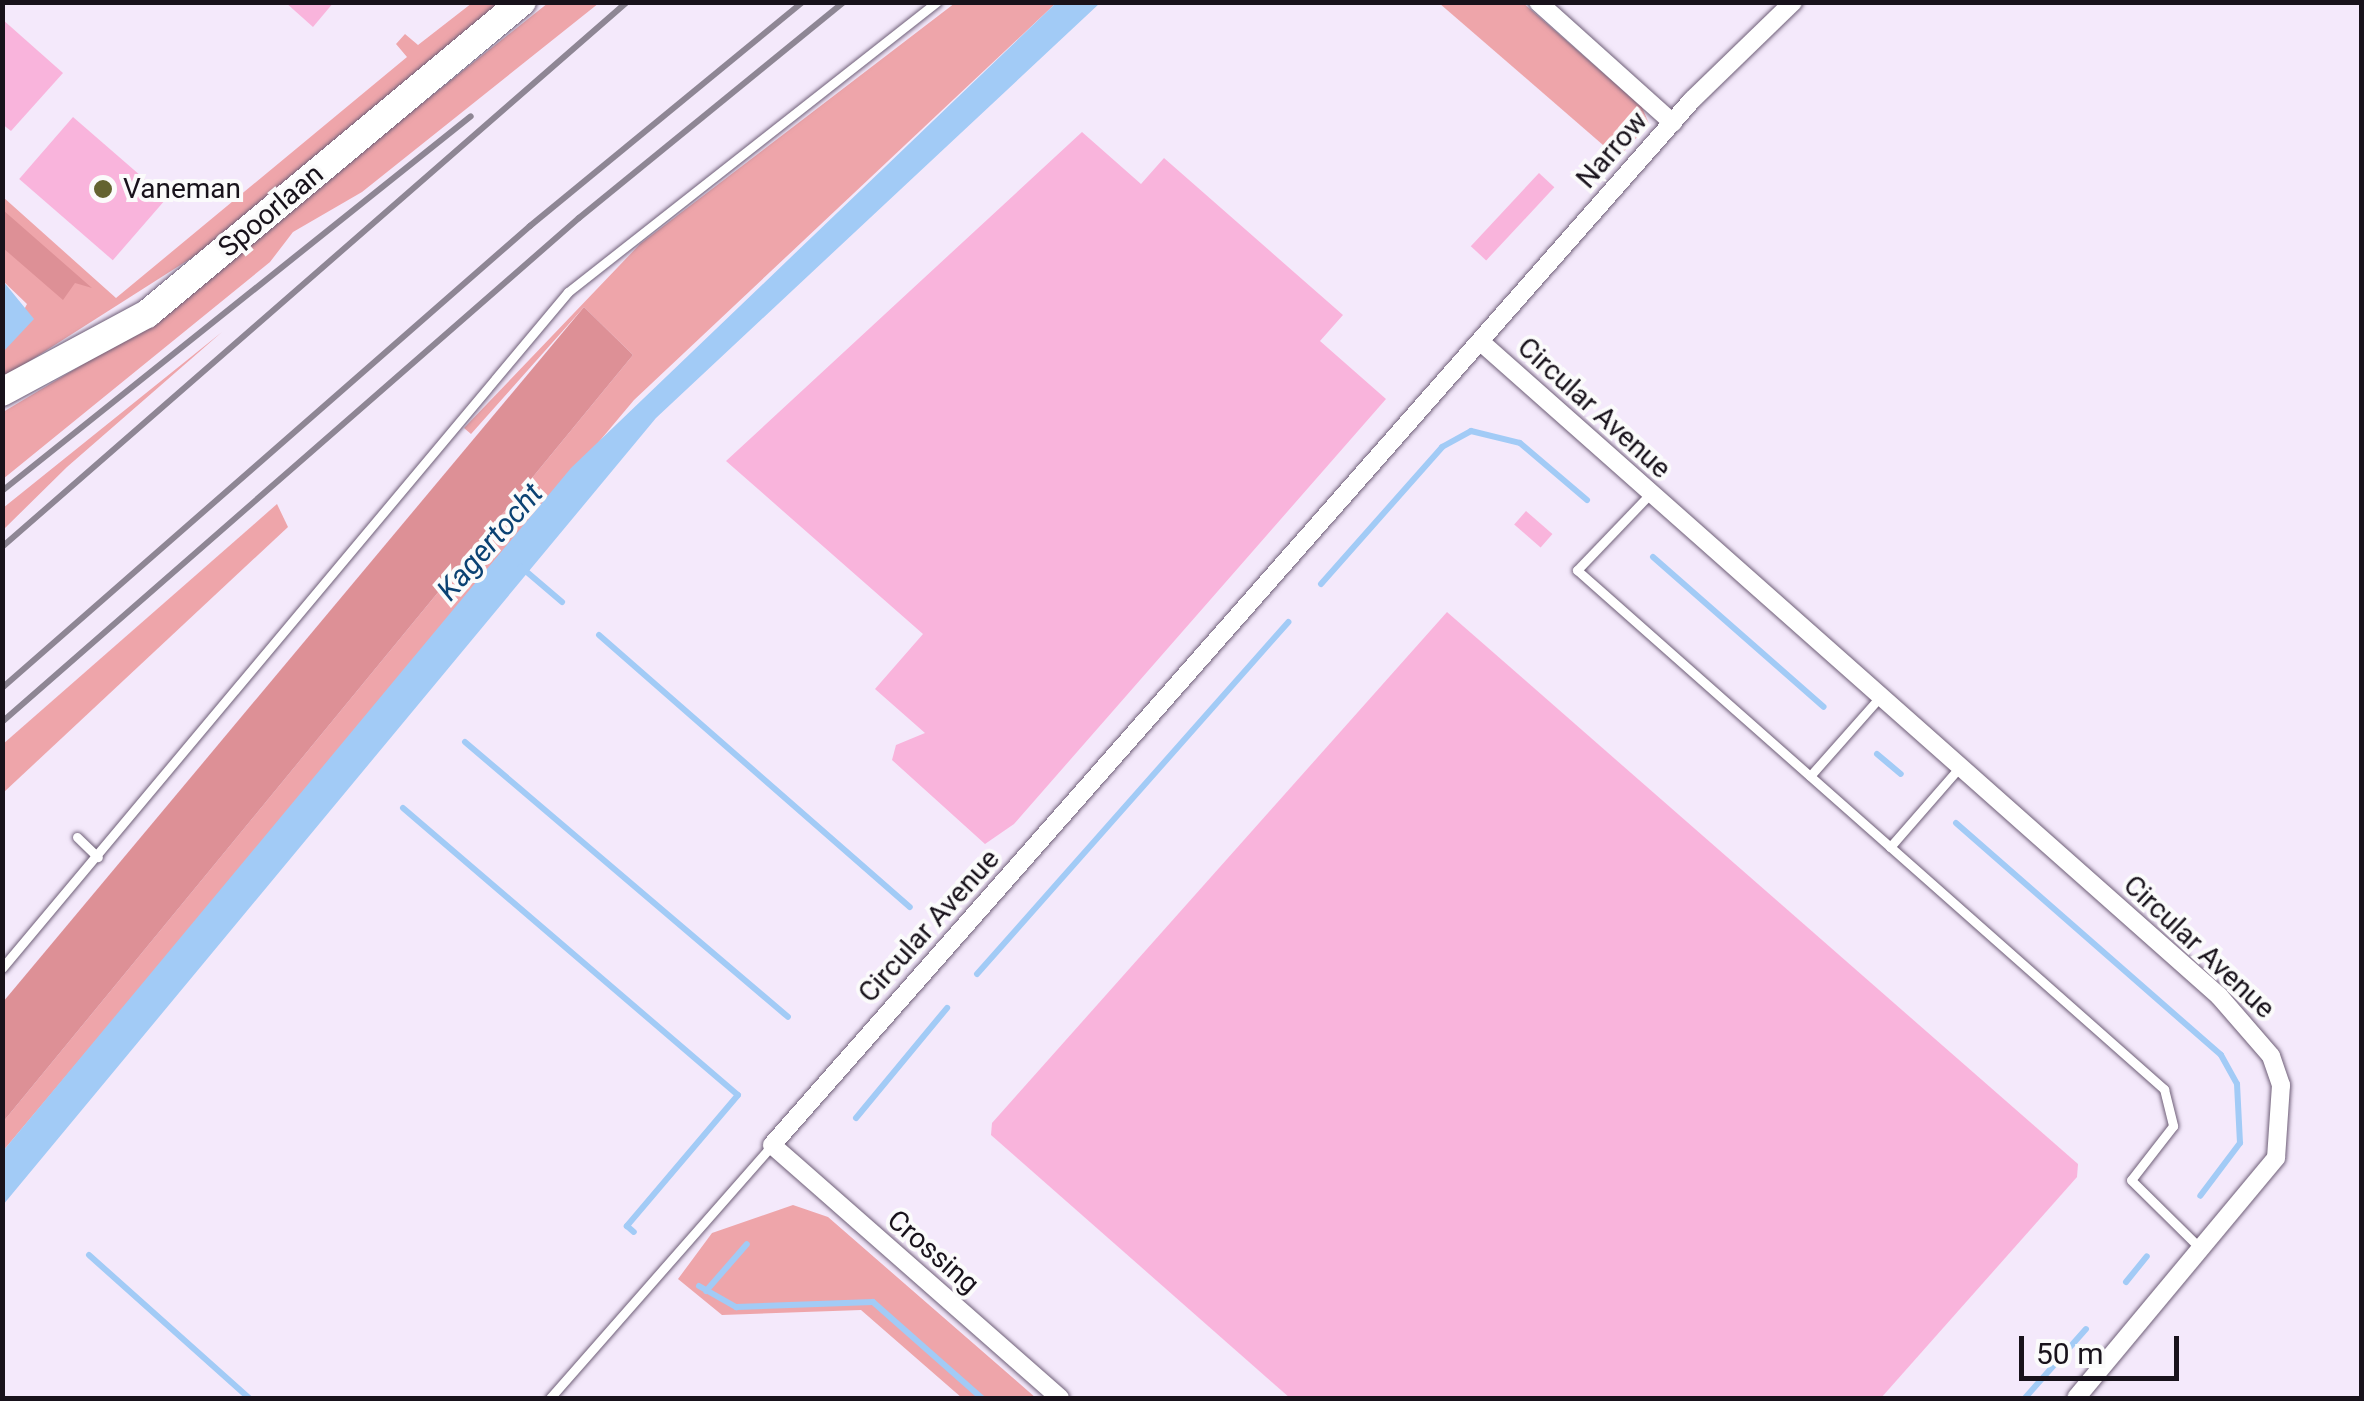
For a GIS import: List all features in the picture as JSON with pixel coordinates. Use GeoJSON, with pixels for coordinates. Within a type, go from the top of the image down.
{"type":"FeatureCollection","features":[{"type":"Feature","properties":{"kind":"main road","name":"Spoorlaan"},"geometry":{"type":"LineString","coordinates":[[2,392],[147,314],[522,2]]}},
{"type":"Feature","properties":{"kind":"street"},"geometry":{"type":"LineString","coordinates":[[1538,2],[1673,123]]}},
{"type":"Feature","properties":{"kind":"street","name":"Narrow"},"geometry":{"type":"LineString","coordinates":[[1482,343],[1673,123],[1793,2]]}},
{"type":"Feature","properties":{"kind":"street","name":"Circular Avenue"},"geometry":{"type":"LineString","coordinates":[[772,1145],[1482,343],[2249,1024],[2270,1056],[2281,1085],[2276,1158],[2204,1252],[2076,1398]]}},
{"type":"Feature","properties":{"kind":"street","name":"Crossing"},"geometry":{"type":"LineString","coordinates":[[772,1145],[1060,1398]]}},
{"type":"Feature","properties":{"kind":"lane"},"geometry":{"type":"LineString","coordinates":[[2,968],[568,292],[936,2]]}},
{"type":"Feature","properties":{"kind":"lane"},"geometry":{"type":"LineString","coordinates":[[1649,495],[1577,570],[2164,1088],[2173,1126],[2131,1180],[2204,1252]]}},
{"type":"Feature","properties":{"kind":"lane"},"geometry":{"type":"LineString","coordinates":[[1810,776],[1879,698]]}},
{"type":"Feature","properties":{"kind":"lane"},"geometry":{"type":"LineString","coordinates":[[1890,847],[1959,768]]}},
{"type":"Feature","properties":{"kind":"lane"},"geometry":{"type":"LineString","coordinates":[[77,837],[98,857]]}},
{"type":"Feature","properties":{"kind":"lane","name":"Circular Avenue"},"geometry":{"type":"LineString","coordinates":[[550,1398],[772,1145]]}},
{"type":"Feature","properties":{"kind":"shaded area"},"geometry":{"type":"Polygon","coordinates":[[[472,3],[499,3],[204,250],[3,378],[2,352],[27,304],[3,281],[3,197],[116,298],[407,57],[396,44],[405,34],[418,45],[472,3]]]}},
{"type":"Feature","properties":{"kind":"shaded area"},"geometry":{"type":"Polygon","coordinates":[[[548,3],[599,3],[362,192],[293,232],[270,262],[3,479],[3,412],[129,337],[548,3]]]}},
{"type":"Feature","properties":{"kind":"shaded area"},"geometry":{"type":"Polygon","coordinates":[[[955,3],[1056,3],[634,400],[3,1151],[3,1122],[633,355],[584,307],[471,434],[464,428],[640,244],[955,3]]]}},
{"type":"Feature","properties":{"kind":"shaded area"},"geometry":{"type":"Polygon","coordinates":[[[1439,3],[1523,3],[1642,107],[1649,124],[1618,158],[1439,3]]]}},
{"type":"Feature","properties":{"kind":"shaded area"},"geometry":{"type":"Polygon","coordinates":[[[3,210],[92,288],[75,283],[63,300],[3,248],[3,210]]]}},
{"type":"Feature","properties":{"kind":"shaded area"},"geometry":{"type":"Polygon","coordinates":[[[584,307],[633,355],[3,1122],[3,1002],[584,307]]]}},
{"type":"Feature","properties":{"kind":"shaded area"},"geometry":{"type":"Polygon","coordinates":[[[222,332],[67,467],[3,530],[3,508],[222,332]]]}},
{"type":"Feature","properties":{"kind":"shaded area"},"geometry":{"type":"Polygon","coordinates":[[[277,504],[288,527],[3,793],[3,744],[277,504]]]}},
{"type":"Feature","properties":{"kind":"shaded area"},"geometry":{"type":"Polygon","coordinates":[[[793,1205],[828,1217],[1036,1398],[962,1398],[861,1310],[722,1315],[678,1279],[712,1233],[793,1205]]]}},
{"type":"Feature","properties":{"kind":"water"},"geometry":{"type":"Polygon","coordinates":[[[1056,3],[1100,3],[656,418],[3,1205],[3,1151],[571,468],[1056,3]]]}},
{"type":"Feature","properties":{"kind":"water"},"geometry":{"type":"Polygon","coordinates":[[[3,281],[34,319],[3,352],[5,323],[3,281]]]}},
{"type":"Feature","properties":{"kind":"building"},"geometry":{"type":"Polygon","coordinates":[[[285,2],[334,2],[313,27],[285,2]]]}},
{"type":"Feature","properties":{"kind":"building"},"geometry":{"type":"Polygon","coordinates":[[[2,19],[63,73],[11,131],[2,124],[2,19]]]}},
{"type":"Feature","properties":{"kind":"building"},"geometry":{"type":"Polygon","coordinates":[[[73,117],[167,198],[113,260],[19,179],[73,117]]]}},
{"type":"Feature","properties":{"kind":"building"},"geometry":{"type":"Polygon","coordinates":[[[1082,132],[1141,184],[1164,158],[1343,315],[1320,341],[1386,399],[1014,824],[985,844],[892,760],[896,745],[925,733],[875,689],[923,634],[726,461],[1082,132]]]}},
{"type":"Feature","properties":{"kind":"building"},"geometry":{"type":"Polygon","coordinates":[[[1539,173],[1554,187],[1486,260],[1471,246],[1539,173]]]}},
{"type":"Feature","properties":{"kind":"building"},"geometry":{"type":"Polygon","coordinates":[[[1526,511],[1552,534],[1541,548],[1514,525],[1526,511]]]}},
{"type":"Feature","properties":{"kind":"building"},"geometry":{"type":"Polygon","coordinates":[[[1447,612],[2078,1164],[2077,1177],[1881,1398],[1290,1398],[991,1135],[992,1123],[1447,612]]]}},
{"type":"Feature","properties":{"kind":"waterway"},"geometry":{"type":"LineString","coordinates":[[1321,584],[1442,447],[1471,431],[1520,443],[1587,500]]}},
{"type":"Feature","properties":{"kind":"waterway"},"geometry":{"type":"LineString","coordinates":[[1653,557],[1824,707]]}},
{"type":"Feature","properties":{"kind":"waterway"},"geometry":{"type":"LineString","coordinates":[[521,567],[562,602]]}},
{"type":"Feature","properties":{"kind":"waterway"},"geometry":{"type":"LineString","coordinates":[[977,974],[1288,622]]}},
{"type":"Feature","properties":{"kind":"waterway"},"geometry":{"type":"LineString","coordinates":[[599,635],[910,907]]}},
{"type":"Feature","properties":{"kind":"waterway"},"geometry":{"type":"LineString","coordinates":[[465,742],[788,1017]]}},
{"type":"Feature","properties":{"kind":"waterway"},"geometry":{"type":"LineString","coordinates":[[1877,754],[1901,774]]}},
{"type":"Feature","properties":{"kind":"waterway"},"geometry":{"type":"LineString","coordinates":[[403,808],[738,1095],[627,1226],[634,1232]]}},
{"type":"Feature","properties":{"kind":"waterway"},"geometry":{"type":"LineString","coordinates":[[1956,823],[2221,1055],[2237,1084],[2240,1143],[2200,1196]]}},
{"type":"Feature","properties":{"kind":"waterway"},"geometry":{"type":"LineString","coordinates":[[856,1118],[947,1008]]}},
{"type":"Feature","properties":{"kind":"waterway"},"geometry":{"type":"LineString","coordinates":[[706,1291],[747,1244]]}},
{"type":"Feature","properties":{"kind":"waterway"},"geometry":{"type":"LineString","coordinates":[[89,1255],[249,1398]]}},
{"type":"Feature","properties":{"kind":"waterway"},"geometry":{"type":"LineString","coordinates":[[2126,1282],[2147,1256]]}},
{"type":"Feature","properties":{"kind":"waterway"},"geometry":{"type":"LineString","coordinates":[[699,1286],[736,1307],[873,1302],[982,1398]]}},
{"type":"Feature","properties":{"kind":"waterway"},"geometry":{"type":"LineString","coordinates":[[2025,1398],[2086,1329]]}},
{"type":"Feature","properties":{"kind":"railway"},"geometry":{"type":"LineString","coordinates":[[2,547],[627,2]]}},
{"type":"Feature","properties":{"kind":"railway"},"geometry":{"type":"LineString","coordinates":[[2,688],[530,226],[803,2]]}},
{"type":"Feature","properties":{"kind":"railway"},"geometry":{"type":"LineString","coordinates":[[2,722],[579,218],[844,2]]}},
{"type":"Feature","properties":{"kind":"railway"},"geometry":{"type":"LineString","coordinates":[[2,491],[471,116]]}},
{"type":"Feature","properties":{"kind":"place","name":"Vaneman"},"geometry":{"type":"Point","coordinates":[103,189]}},
{"type":"Feature","properties":{"kind":"water label","name":"Kagertocht"},"geometry":{"type":"Point","coordinates":[490,542]}}]}
